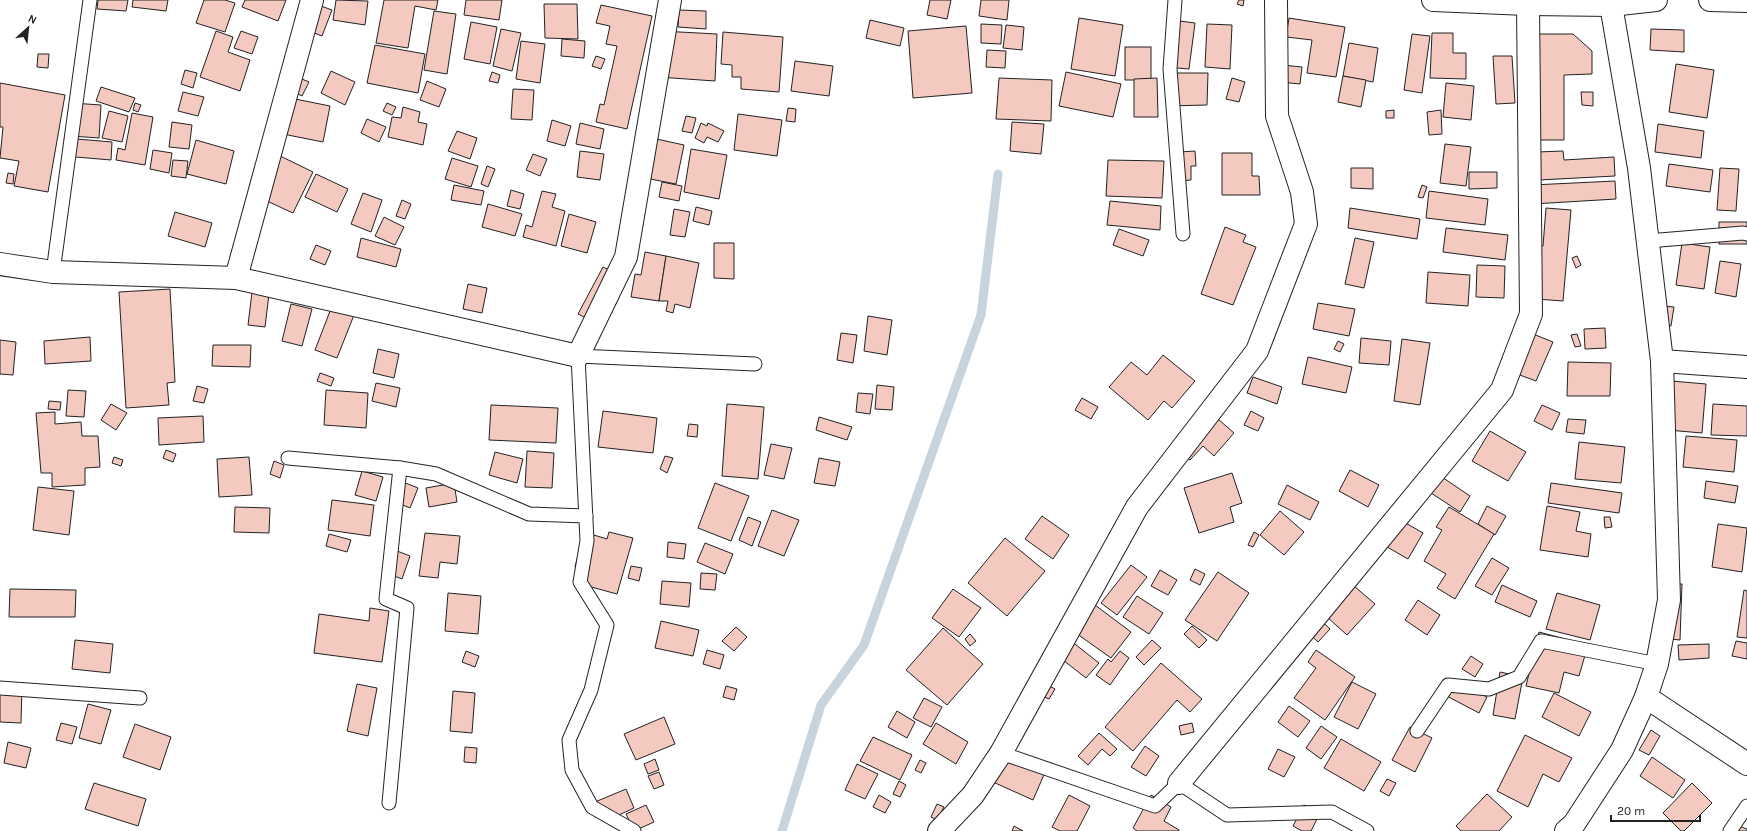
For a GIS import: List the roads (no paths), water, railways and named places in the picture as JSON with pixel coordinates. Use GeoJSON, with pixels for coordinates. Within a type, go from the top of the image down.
{"type":"FeatureCollection","features":[{"type":"Feature","properties":{"kind":"street"},"geometry":{"type":"LineString","coordinates":[[236,278],[312,0]]}},
{"type":"Feature","properties":{"kind":"street"},"geometry":{"type":"LineString","coordinates":[[0,264],[53,272],[236,278],[578,356],[626,257],[670,0]]}},
{"type":"Feature","properties":{"kind":"street"},"geometry":{"type":"LineString","coordinates":[[940,831],[973,795],[1001,753],[1137,507],[1257,351],[1306,224],[1302,192],[1277,116],[1276,0]]}},
{"type":"Feature","properties":{"kind":"street"},"geometry":{"type":"LineString","coordinates":[[1433,0],[1528,4],[1611,5],[1656,0]]}},
{"type":"Feature","properties":{"kind":"street"},"geometry":{"type":"LineString","coordinates":[[1710,0],[1747,1]]}},
{"type":"Feature","properties":{"kind":"street"},"geometry":{"type":"LineString","coordinates":[[1179,783],[1502,390],[1531,314],[1528,4]]}},
{"type":"Feature","properties":{"kind":"street"},"geometry":{"type":"LineString","coordinates":[[1566,831],[1574,824],[1622,750],[1646,697],[1657,664],[1669,600],[1662,361],[1639,168],[1611,5]]}},
{"type":"Feature","properties":{"kind":"street"},"geometry":{"type":"LineString","coordinates":[[1662,361],[1747,366]]}},
{"type":"Feature","properties":{"kind":"street"},"geometry":{"type":"LineString","coordinates":[[1646,697],[1747,764]]}},
{"type":"Feature","properties":{"kind":"lane"},"geometry":{"type":"LineString","coordinates":[[53,272],[90,0]]}},
{"type":"Feature","properties":{"kind":"lane"},"geometry":{"type":"LineString","coordinates":[[1175,0],[1170,69],[1183,234]]}},
{"type":"Feature","properties":{"kind":"lane"},"geometry":{"type":"LineString","coordinates":[[1648,241],[1743,233],[1747,234]]}},
{"type":"Feature","properties":{"kind":"lane"},"geometry":{"type":"LineString","coordinates":[[634,831],[592,807],[572,770],[569,740],[591,690],[607,625],[580,582],[587,542],[578,356],[755,364]]}},
{"type":"Feature","properties":{"kind":"lane"},"geometry":{"type":"LineString","coordinates":[[288,458],[400,468],[436,474],[529,514],[586,516]]}},
{"type":"Feature","properties":{"kind":"lane"},"geometry":{"type":"LineString","coordinates":[[389,803],[407,608],[386,599],[400,468]]}},
{"type":"Feature","properties":{"kind":"lane"},"geometry":{"type":"LineString","coordinates":[[1417,731],[1448,685],[1489,689],[1519,677],[1541,641],[1657,664]]}},
{"type":"Feature","properties":{"kind":"lane"},"geometry":{"type":"LineString","coordinates":[[0,688],[140,698]]}},
{"type":"Feature","properties":{"kind":"lane"},"geometry":{"type":"LineString","coordinates":[[1001,753],[1155,806],[1179,783],[1227,815],[1332,812],[1368,831]]}},
{"type":"Feature","properties":{"kind":"lane"},"geometry":{"type":"LineString","coordinates":[[1730,831],[1747,806]]}},
{"type":"Feature","properties":{"kind":"waterway"},"geometry":{"type":"LineString","coordinates":[[782,831],[821,705],[864,645],[981,315],[998,174]]}}]}
